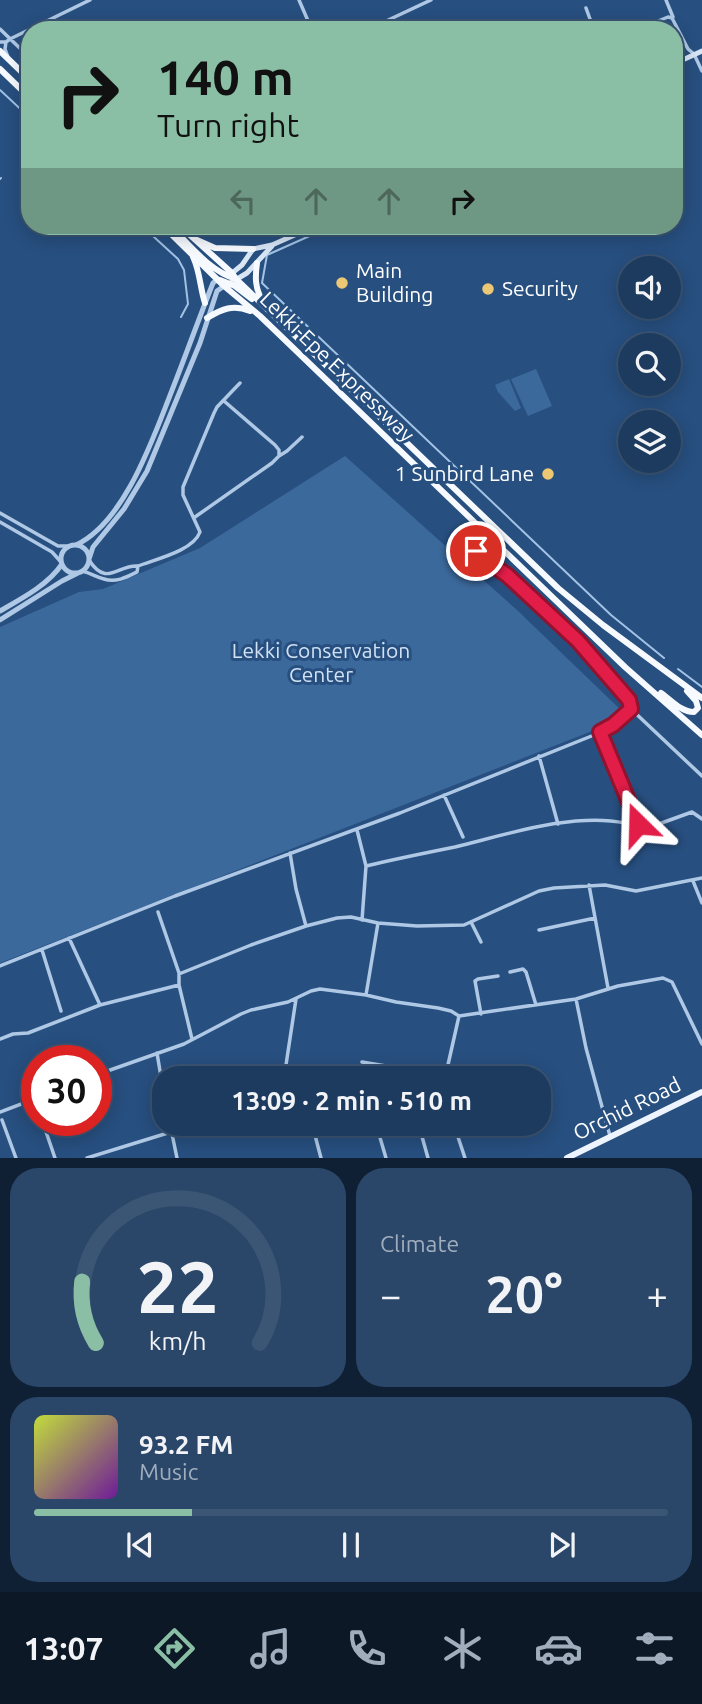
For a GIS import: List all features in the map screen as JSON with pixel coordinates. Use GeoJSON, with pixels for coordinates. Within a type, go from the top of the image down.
{"type":"FeatureCollection","features":[{"type":"Feature","properties":{"kind":"highway"},"geometry":{"type":"LineString","coordinates":[[0,51],[21,71]]}},
{"type":"Feature","properties":{"kind":"highway"},"geometry":{"type":"LineString","coordinates":[[0,69],[21,89]]}},
{"type":"Feature","properties":{"kind":"highway"},"geometry":{"type":"LineString","coordinates":[[172,235],[218,279],[230,279]]}},
{"type":"Feature","properties":{"kind":"highway"},"geometry":{"type":"LineString","coordinates":[[179,235],[288,334],[296,336]]}},
{"type":"Feature","properties":{"kind":"highway"},"geometry":{"type":"LineString","coordinates":[[190,236],[215,248],[253,250]]}},
{"type":"Feature","properties":{"kind":"highway","name":"Lekki-Epe Expressway"},"geometry":{"type":"LineString","coordinates":[[190,236],[260,316],[492,541],[625,667],[702,735]]}},
{"type":"Feature","properties":{"kind":"highway"},"geometry":{"type":"LineString","coordinates":[[190,252],[198,268],[205,303]]}},
{"type":"Feature","properties":{"kind":"highway"},"geometry":{"type":"LineString","coordinates":[[257,263],[256,286],[264,305]]}},
{"type":"Feature","properties":{"kind":"highway","name":"Lekki-Epe Expressway"},"geometry":{"type":"LineString","coordinates":[[230,279],[264,305],[558,588],[702,698]]}},
{"type":"Feature","properties":{"kind":"highway"},"geometry":{"type":"LineString","coordinates":[[207,318],[232,307],[240,307],[260,316]]}},
{"type":"Feature","properties":{"kind":"highway"},"geometry":{"type":"LineString","coordinates":[[653,691],[663,694],[689,713],[696,711],[696,701],[677,681]]}},
{"type":"Feature","properties":{"kind":"main road"},"geometry":{"type":"LineString","coordinates":[[683,60],[702,51]]}},
{"type":"Feature","properties":{"kind":"main road"},"geometry":{"type":"LineString","coordinates":[[230,279],[253,250],[295,235]]}},
{"type":"Feature","properties":{"kind":"main road"},"geometry":{"type":"LineString","coordinates":[[230,279],[247,273],[272,245]]}},
{"type":"Feature","properties":{"kind":"main road","name":"Orchid Road"},"geometry":{"type":"LineString","coordinates":[[567,1158],[702,1092]]}},
{"type":"Feature","properties":{"kind":"street"},"geometry":{"type":"LineString","coordinates":[[47,21],[90,0]]}},
{"type":"Feature","properties":{"kind":"street"},"geometry":{"type":"LineString","coordinates":[[299,0],[308,21]]}},
{"type":"Feature","properties":{"kind":"street"},"geometry":{"type":"LineString","coordinates":[[386,21],[431,0]]}},
{"type":"Feature","properties":{"kind":"street"},"geometry":{"type":"LineString","coordinates":[[666,0],[674,20]]}},
{"type":"Feature","properties":{"kind":"street"},"geometry":{"type":"LineString","coordinates":[[586,8],[591,21]]}},
{"type":"Feature","properties":{"kind":"street"},"geometry":{"type":"LineString","coordinates":[[658,21],[668,17],[674,20]]}},
{"type":"Feature","properties":{"kind":"street"},"geometry":{"type":"LineString","coordinates":[[0,29],[21,51]]}},
{"type":"Feature","properties":{"kind":"street"},"geometry":{"type":"LineString","coordinates":[[0,42],[21,34]]}},
{"type":"Feature","properties":{"kind":"street"},"geometry":{"type":"LineString","coordinates":[[683,39],[702,71]]}},
{"type":"Feature","properties":{"kind":"street"},"geometry":{"type":"LineString","coordinates":[[8,40],[5,49],[9,60]]}},
{"type":"Feature","properties":{"kind":"street"},"geometry":{"type":"LineString","coordinates":[[0,513],[58,546],[76,545],[102,525],[136,476],[149,449],[213,283],[218,279]]}},
{"type":"Feature","properties":{"kind":"street"},"geometry":{"type":"LineString","coordinates":[[0,620],[86,568],[93,547],[124,509],[147,471],[200,343],[217,292],[230,279]]}},
{"type":"Feature","properties":{"kind":"street"},"geometry":{"type":"LineString","coordinates":[[76,545],[87,551],[89,559],[97,569],[111,575],[193,544],[200,532],[183,495],[183,487],[214,413],[240,383]]}},
{"type":"Feature","properties":{"kind":"street"},"geometry":{"type":"LineString","coordinates":[[224,401],[275,444],[279,456]]}},
{"type":"Feature","properties":{"kind":"street"},"geometry":{"type":"LineString","coordinates":[[194,517],[287,452],[302,437]]}},
{"type":"Feature","properties":{"kind":"street"},"geometry":{"type":"LineString","coordinates":[[0,522],[52,552],[68,572],[90,573],[104,580],[118,580],[137,572],[138,566]]}},
{"type":"Feature","properties":{"kind":"street"},"geometry":{"type":"LineString","coordinates":[[479,528],[477,557],[507,575],[578,641],[629,700],[631,709],[702,776]]}},
{"type":"Feature","properties":{"kind":"street"},"geometry":{"type":"LineString","coordinates":[[476,548],[492,541]]}},
{"type":"Feature","properties":{"kind":"street"},"geometry":{"type":"LineString","coordinates":[[0,611],[45,582],[57,571],[62,554],[68,546]]}},
{"type":"Feature","properties":{"kind":"street"},"geometry":{"type":"LineString","coordinates":[[0,966],[175,896],[357,830],[600,732],[613,725],[631,709]]}},
{"type":"Feature","properties":{"kind":"street"},"geometry":{"type":"LineString","coordinates":[[600,732],[638,824]]}},
{"type":"Feature","properties":{"kind":"street"},"geometry":{"type":"LineString","coordinates":[[539,756],[558,824]]}},
{"type":"Feature","properties":{"kind":"street"},"geometry":{"type":"LineString","coordinates":[[444,795],[463,837]]}},
{"type":"Feature","properties":{"kind":"street"},"geometry":{"type":"LineString","coordinates":[[366,866],[558,824],[587,820],[638,824],[645,829],[692,812],[702,819]]}},
{"type":"Feature","properties":{"kind":"street"},"geometry":{"type":"LineString","coordinates":[[357,830],[366,866],[362,920]]}},
{"type":"Feature","properties":{"kind":"street"},"geometry":{"type":"LineString","coordinates":[[290,853],[306,926]]}},
{"type":"Feature","properties":{"kind":"street"},"geometry":{"type":"LineString","coordinates":[[179,974],[251,945],[337,918],[351,917],[378,923],[417,926],[464,925],[539,891],[554,888],[604,885],[636,891],[702,878]]}},
{"type":"Feature","properties":{"kind":"street"},"geometry":{"type":"LineString","coordinates":[[693,881],[702,903]]}},
{"type":"Feature","properties":{"kind":"street"},"geometry":{"type":"LineString","coordinates":[[589,885],[608,988]]}},
{"type":"Feature","properties":{"kind":"street"},"geometry":{"type":"LineString","coordinates":[[158,912],[179,974],[178,985],[192,1039]]}},
{"type":"Feature","properties":{"kind":"street"},"geometry":{"type":"LineString","coordinates":[[539,930],[596,918]]}},
{"type":"Feature","properties":{"kind":"street"},"geometry":{"type":"LineString","coordinates":[[471,922],[481,943]]}},
{"type":"Feature","properties":{"kind":"street"},"geometry":{"type":"LineString","coordinates":[[366,995],[378,923]]}},
{"type":"Feature","properties":{"kind":"street"},"geometry":{"type":"LineString","coordinates":[[69,938],[100,1005]]}},
{"type":"Feature","properties":{"kind":"street"},"geometry":{"type":"LineString","coordinates":[[42,950],[61,1011]]}},
{"type":"Feature","properties":{"kind":"street"},"geometry":{"type":"LineString","coordinates":[[510,972],[523,969],[526,972],[536,1005]]}},
{"type":"Feature","properties":{"kind":"street"},"geometry":{"type":"LineString","coordinates":[[481,1014],[475,981],[498,976]]}},
{"type":"Feature","properties":{"kind":"street"},"geometry":{"type":"LineString","coordinates":[[112,1068],[192,1039],[241,1014],[296,999],[320,989],[438,1008],[452,1011],[459,1016],[576,999],[608,988],[663,978],[672,982],[702,1044]]}},
{"type":"Feature","properties":{"kind":"street"},"geometry":{"type":"LineString","coordinates":[[0,1040],[13,1034],[28,1033],[100,1005],[178,985]]}},
{"type":"Feature","properties":{"kind":"street"},"geometry":{"type":"LineString","coordinates":[[286,1066],[296,999]]}},
{"type":"Feature","properties":{"kind":"street"},"geometry":{"type":"LineString","coordinates":[[576,999],[610,1137]]}},
{"type":"Feature","properties":{"kind":"street"},"geometry":{"type":"LineString","coordinates":[[448,1066],[459,1016]]}},
{"type":"Feature","properties":{"kind":"street"},"geometry":{"type":"LineString","coordinates":[[157,1053],[159,1066]]}},
{"type":"Feature","properties":{"kind":"street"},"geometry":{"type":"LineString","coordinates":[[362,1062],[384,1066]]}},
{"type":"Feature","properties":{"kind":"street"},"geometry":{"type":"LineString","coordinates":[[0,1112],[21,1105]]}},
{"type":"Feature","properties":{"kind":"street"},"geometry":{"type":"LineString","coordinates":[[2,1120],[16,1158]]}},
{"type":"Feature","properties":{"kind":"street"},"geometry":{"type":"LineString","coordinates":[[48,1136],[55,1158]]}},
{"type":"Feature","properties":{"kind":"street"},"geometry":{"type":"LineString","coordinates":[[87,1158],[158,1136]]}},
{"type":"Feature","properties":{"kind":"street"},"geometry":{"type":"LineString","coordinates":[[172,1136],[177,1158]]}},
{"type":"Feature","properties":{"kind":"street"},"geometry":{"type":"LineString","coordinates":[[315,1136],[321,1158]]}},
{"type":"Feature","properties":{"kind":"street"},"geometry":{"type":"LineString","coordinates":[[381,1136],[386,1158]]}},
{"type":"Feature","properties":{"kind":"street"},"geometry":{"type":"LineString","coordinates":[[422,1136],[428,1158]]}},
{"type":"Feature","properties":{"kind":"street"},"geometry":{"type":"LineString","coordinates":[[458,1136],[465,1158]]}},
{"type":"Feature","properties":{"kind":"green space"},"geometry":{"type":"Polygon","coordinates":[[[536,369],[552,406],[528,416],[511,379],[536,369]]]}},
{"type":"Feature","properties":{"kind":"green space"},"geometry":{"type":"Polygon","coordinates":[[[509,379],[521,408],[515,411],[495,385],[509,379]]]}},
{"type":"Feature","properties":{"kind":"green space","name":"Lekki Conservation Center"},"geometry":{"type":"Polygon","coordinates":[[[345,456],[517,610],[623,712],[606,720],[610,724],[0,963],[0,627],[79,592],[103,589],[200,548],[345,456]]]}},
{"type":"Feature","properties":{"kind":"waterway"},"geometry":{"type":"LineString","coordinates":[[0,90],[21,110]]}},
{"type":"Feature","properties":{"kind":"waterway"},"geometry":{"type":"LineString","coordinates":[[152,235],[178,259],[184,270],[188,304],[181,317]]}},
{"type":"Feature","properties":{"kind":"waterway"},"geometry":{"type":"LineString","coordinates":[[312,235],[267,255],[262,283],[611,615],[664,658]]}},
{"type":"Feature","properties":{"kind":"waterway"},"geometry":{"type":"LineString","coordinates":[[678,669],[702,687]]}},
{"type":"Feature","properties":{"kind":"place","name":"Main Building"},"geometry":{"type":"Point","coordinates":[342,283]}},
{"type":"Feature","properties":{"kind":"place","name":"Security"},"geometry":{"type":"Point","coordinates":[488,289]}},
{"type":"Feature","properties":{"kind":"place","name":"1 Sunbird Lane"},"geometry":{"type":"Point","coordinates":[548,474]}},
{"type":"Feature","properties":{"kind":"route"},"geometry":{"type":"LineString","coordinates":[[476,551],[477,557],[507,575],[578,641],[629,700],[631,709],[613,725],[600,732],[638,824]]}}]}
